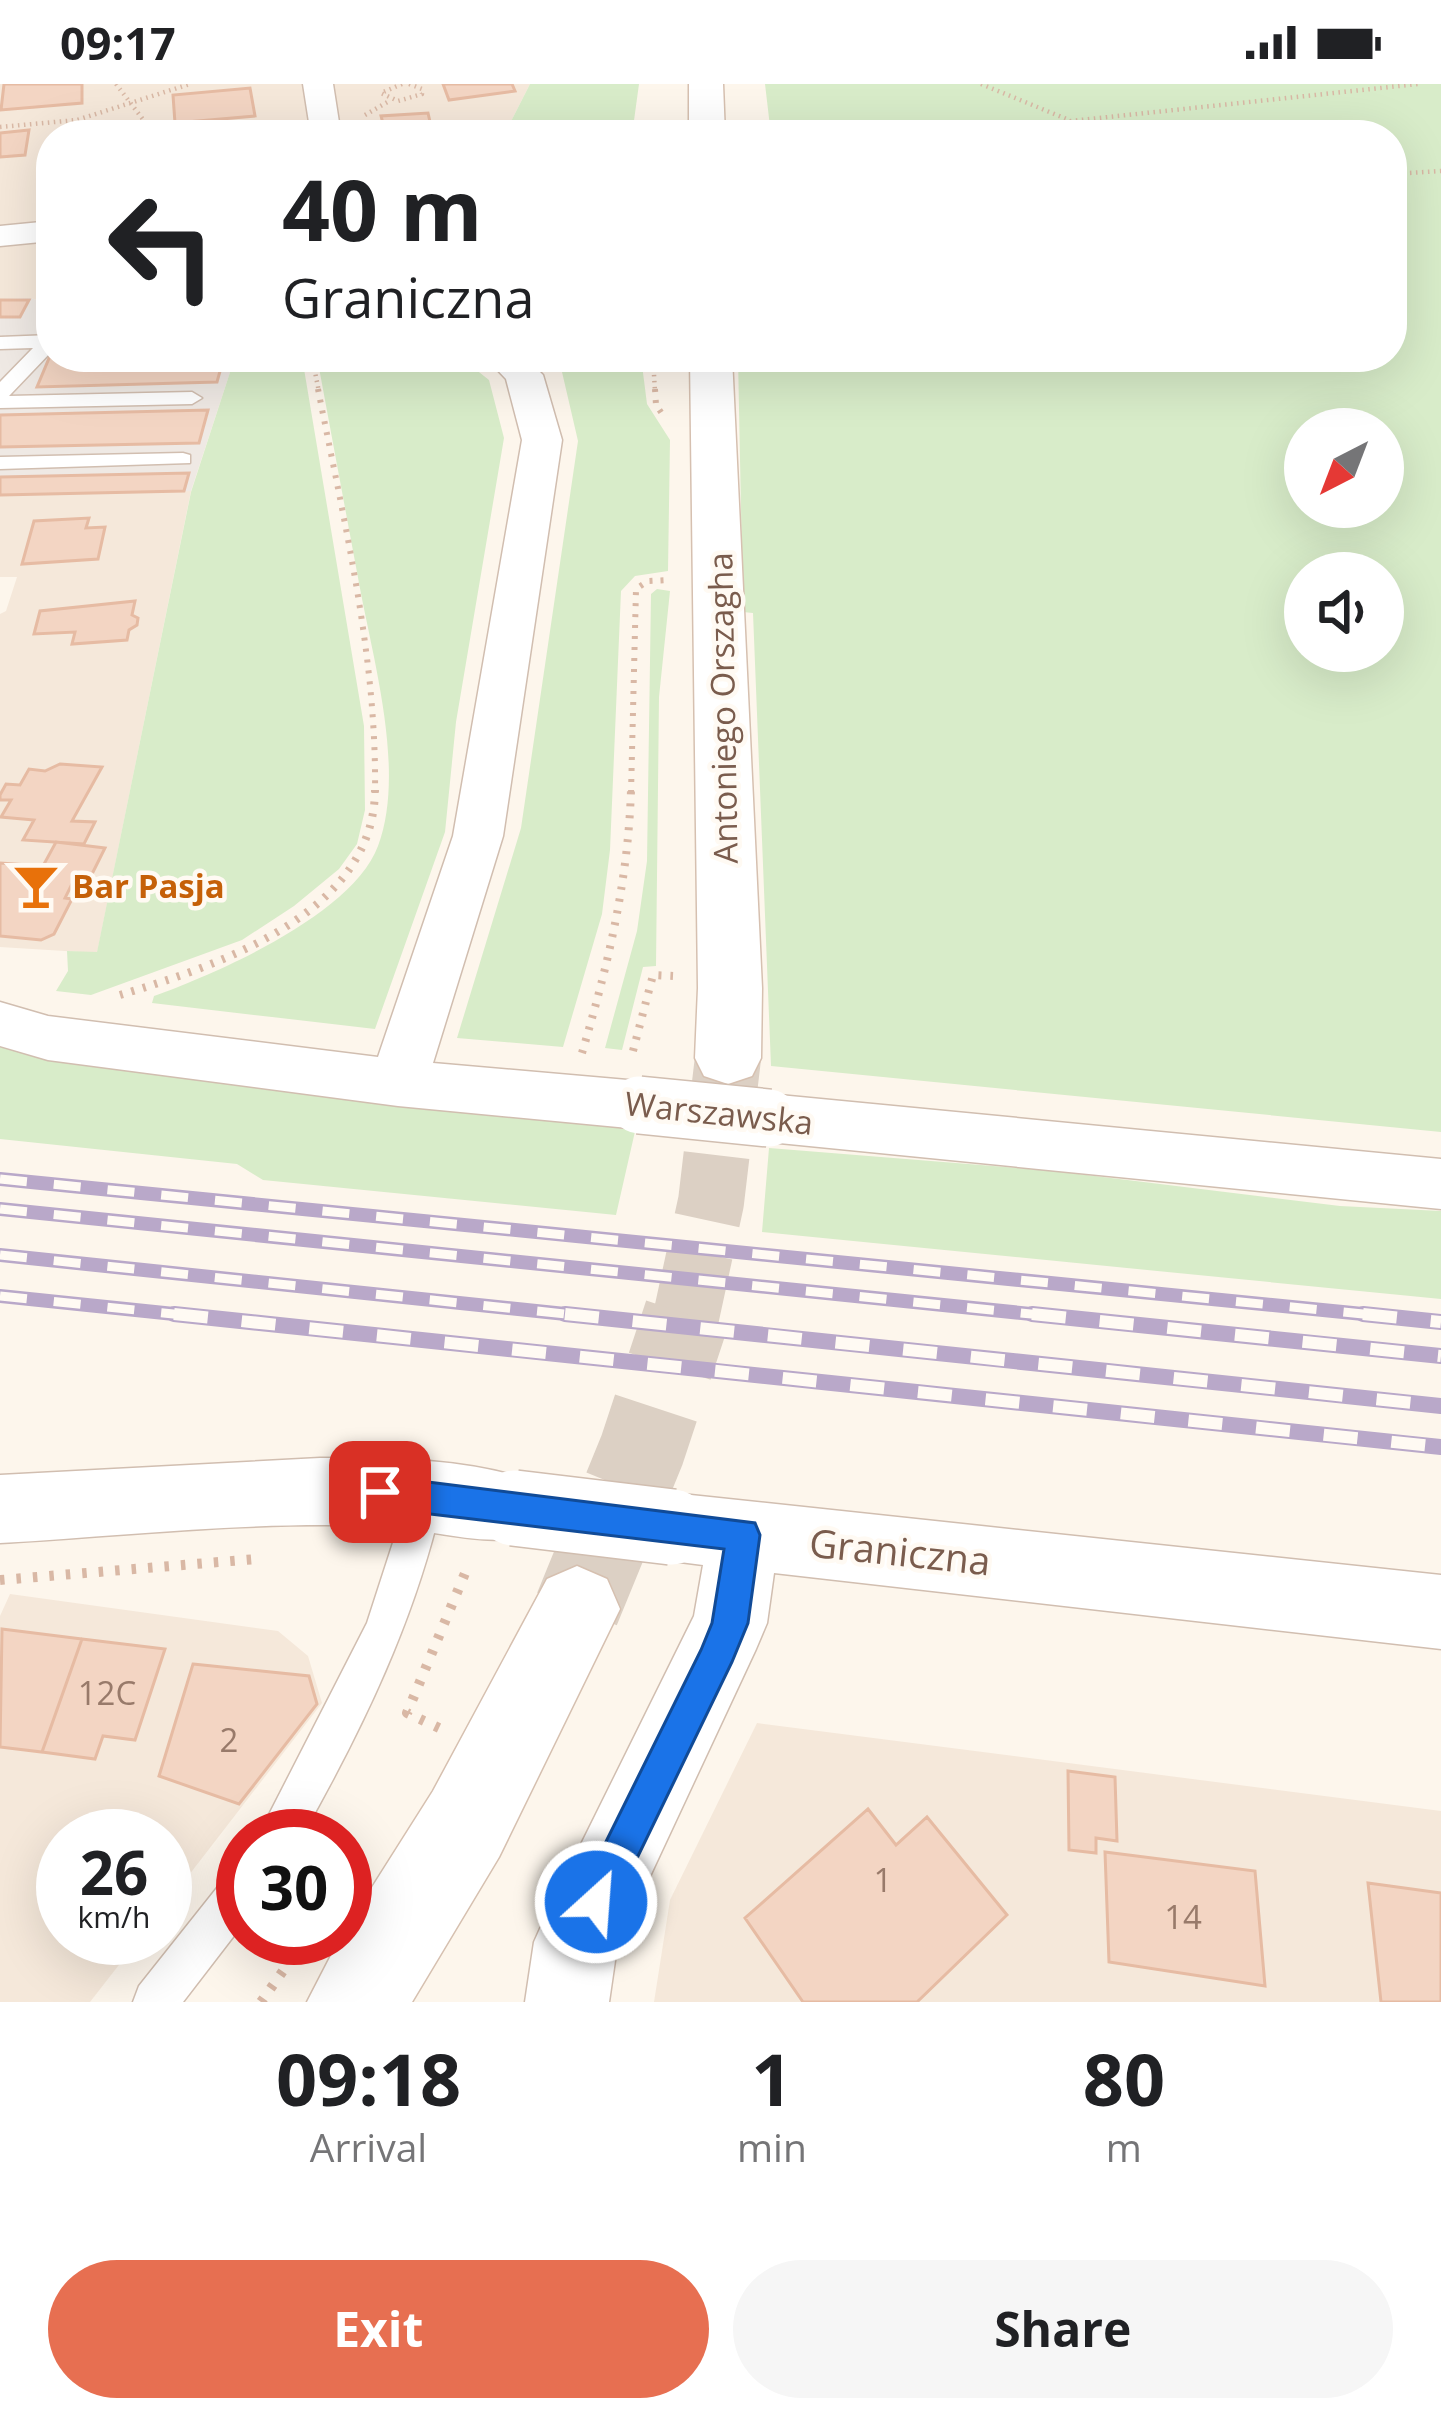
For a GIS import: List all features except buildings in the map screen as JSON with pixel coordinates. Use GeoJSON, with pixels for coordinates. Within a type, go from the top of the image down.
{"type":"FeatureCollection","features":[{"type":"Feature","properties":{"kind":"street"},"geometry":{"type":"LineString","coordinates":[[318,84],[324,120]]}},
{"type":"Feature","properties":{"kind":"street"},"geometry":{"type":"LineString","coordinates":[[706,84],[707,120]]}},
{"type":"Feature","properties":{"kind":"street"},"geometry":{"type":"LineString","coordinates":[[0,236],[36,232]]}},
{"type":"Feature","properties":{"kind":"street"},"geometry":{"type":"LineString","coordinates":[[398,1083],[478,836],[542,440],[520,372]]}},
{"type":"Feature","properties":{"kind":"street","name":"Antoniego Orszagha"},"geometry":{"type":"LineString","coordinates":[[711,372],[728,1058]]}},
{"type":"Feature","properties":{"kind":"street","name":"Warszawska"},"geometry":{"type":"LineString","coordinates":[[0,1024],[48,1038],[398,1083],[634,1088],[769,1118],[1441,1184]]}},
{"type":"Feature","properties":{"kind":"street","name":"Graniczna"},"geometry":{"type":"LineString","coordinates":[[0,1509],[320,1492],[424,1497],[494,1530],[708,1531],[1441,1612]]}},
{"type":"Feature","properties":{"kind":"street"},"geometry":{"type":"LineString","coordinates":[[567,2002],[576,1942],[730,1623],[708,1531]]}},
{"type":"Feature","properties":{"kind":"street"},"geometry":{"type":"LineString","coordinates":[[356,2002],[466,1824],[577,1609]]}},
{"type":"Feature","properties":{"kind":"lane"},"geometry":{"type":"LineString","coordinates":[[0,343],[36,342]]}},
{"type":"Feature","properties":{"kind":"lane"},"geometry":{"type":"LineString","coordinates":[[0,398],[36,358]]}},
{"type":"Feature","properties":{"kind":"lane"},"geometry":{"type":"LineString","coordinates":[[0,398],[192,398]]}},
{"type":"Feature","properties":{"kind":"lane"},"geometry":{"type":"LineString","coordinates":[[0,463],[183,459]]}},
{"type":"Feature","properties":{"kind":"lane"},"geometry":{"type":"LineString","coordinates":[[295,1809],[332,1744],[396,1606],[424,1497]]}},
{"type":"Feature","properties":{"kind":"lane"},"geometry":{"type":"LineString","coordinates":[[155,2002],[216,1923]]}},
{"type":"Feature","properties":{"kind":"path"},"geometry":{"type":"LineString","coordinates":[[116,84],[143,120]]}},
{"type":"Feature","properties":{"kind":"path"},"geometry":{"type":"LineString","coordinates":[[77,120],[190,84]]}},
{"type":"Feature","properties":{"kind":"path"},"geometry":{"type":"LineString","coordinates":[[363,116],[392,100],[423,92],[419,85],[405,84],[382,91],[392,100]]}},
{"type":"Feature","properties":{"kind":"path"},"geometry":{"type":"LineString","coordinates":[[981,84],[1069,120]]}},
{"type":"Feature","properties":{"kind":"path"},"geometry":{"type":"LineString","coordinates":[[1080,120],[1418,84]]}},
{"type":"Feature","properties":{"kind":"path"},"geometry":{"type":"LineString","coordinates":[[0,127],[36,124]]}},
{"type":"Feature","properties":{"kind":"path"},"geometry":{"type":"LineString","coordinates":[[1407,173],[1441,171]]}},
{"type":"Feature","properties":{"kind":"path"},"geometry":{"type":"LineString","coordinates":[[110,998],[209,967],[250,946],[302,912],[349,872],[367,846],[376,811],[374,730],[314,372]]}},
{"type":"Feature","properties":{"kind":"path"},"geometry":{"type":"LineString","coordinates":[[578,1065],[612,953],[629,859],[636,590],[648,581],[684,580]]}},
{"type":"Feature","properties":{"kind":"path"},"geometry":{"type":"LineString","coordinates":[[634,1088],[653,975],[677,976]]}},
{"type":"Feature","properties":{"kind":"path"},"geometry":{"type":"LineString","coordinates":[[439,1728],[407,1713],[494,1530]]}},
{"type":"Feature","properties":{"kind":"path"},"geometry":{"type":"LineString","coordinates":[[0,1580],[277,1557]]}},
{"type":"Feature","properties":{"kind":"path"},"geometry":{"type":"LineString","coordinates":[[261,2002],[287,1965]]}},
{"type":"Feature","properties":{"kind":"shaded area"},"geometry":{"type":"Polygon","coordinates":[[[0,84],[530,84],[512,120],[36,120],[36,300],[0,299],[0,84]]]}},
{"type":"Feature","properties":{"kind":"shaded area"},"geometry":{"type":"Polygon","coordinates":[[[0,299],[36,300],[36,372],[230,372],[191,491],[0,496],[0,299]]]}},
{"type":"Feature","properties":{"kind":"shaded area"},"geometry":{"type":"Polygon","coordinates":[[[191,491],[97,953],[0,947],[0,614],[6,611],[17,577],[0,577],[0,496],[191,491]]]}},
{"type":"Feature","properties":{"kind":"shaded area"},"geometry":{"type":"Polygon","coordinates":[[[10,1594],[278,1631],[308,1656],[322,1703],[240,1809],[216,1809],[216,1840],[192,1871],[192,1809],[36,1809],[36,1965],[119,1965],[90,2002],[0,2002],[0,1616],[10,1594]]]}},
{"type":"Feature","properties":{"kind":"shaded area"},"geometry":{"type":"Polygon","coordinates":[[[757,1723],[1441,1811],[1441,2002],[654,2002],[670,1900],[757,1723]]]}},
{"type":"Feature","properties":{"kind":"green space"},"geometry":{"type":"Polygon","coordinates":[[[530,84],[639,84],[634,120],[512,120],[530,84]]]}},
{"type":"Feature","properties":{"kind":"green space"},"geometry":{"type":"Polygon","coordinates":[[[765,84],[1441,84],[1441,1132],[771,1066],[753,613],[743,612],[738,372],[1407,372],[1407,120],[769,120],[765,84]]]}},
{"type":"Feature","properties":{"kind":"green space"},"geometry":{"type":"Polygon","coordinates":[[[230,372],[305,372],[364,726],[365,810],[357,844],[339,869],[242,940],[91,995],[56,991],[68,971],[67,951],[97,952],[191,492],[230,372]]]}},
{"type":"Feature","properties":{"kind":"green space"},"geometry":{"type":"Polygon","coordinates":[[[320,372],[479,372],[489,380],[504,438],[456,722],[445,832],[375,1029],[152,1003],[154,996],[281,938],[341,895],[364,871],[378,846],[386,816],[389,784],[384,715],[320,372]]]}},
{"type":"Feature","properties":{"kind":"green space"},"geometry":{"type":"Polygon","coordinates":[[[562,372],[643,372],[647,404],[670,440],[668,571],[635,576],[621,591],[610,850],[602,914],[563,1047],[457,1038],[521,828],[578,441],[562,372]]]}},
{"type":"Feature","properties":{"kind":"green space"},"geometry":{"type":"Polygon","coordinates":[[[657,589],[670,591],[659,697],[656,966],[643,967],[622,1050],[605,1048],[637,931],[647,861],[651,594],[657,589]]]}},
{"type":"Feature","properties":{"kind":"green space"},"geometry":{"type":"Polygon","coordinates":[[[0,1047],[46,1058],[636,1127],[616,1215],[263,1180],[237,1164],[0,1139],[0,1047]]]}},
{"type":"Feature","properties":{"kind":"green space"},"geometry":{"type":"Polygon","coordinates":[[[769,1148],[1054,1171],[1340,1206],[1441,1211],[1441,1299],[762,1232],[769,1148]]]}},
{"type":"Feature","properties":{"kind":"tunnel"},"geometry":{"type":"LineString","coordinates":[[686,1317],[711,1202],[728,1058]]}},
{"type":"Feature","properties":{"kind":"tunnel"},"geometry":{"type":"LineString","coordinates":[[577,1609],[642,1450],[687,1314]]}},
{"type":"Feature","properties":{"kind":"railway"},"geometry":{"type":"LineString","coordinates":[[0,1179],[1371,1315]]}},
{"type":"Feature","properties":{"kind":"railway"},"geometry":{"type":"LineString","coordinates":[[0,1209],[1061,1317]]}},
{"type":"Feature","properties":{"kind":"railway"},"geometry":{"type":"LineString","coordinates":[[0,1255],[594,1317]]}},
{"type":"Feature","properties":{"kind":"railway"},"geometry":{"type":"LineString","coordinates":[[0,1296],[174,1314]]}},
{"type":"Feature","properties":{"kind":"railway"},"geometry":{"type":"LineString","coordinates":[[174,1314],[203,1317]]}},
{"type":"Feature","properties":{"kind":"railway"},"geometry":{"type":"LineString","coordinates":[[174,1314],[1441,1447]]}},
{"type":"Feature","properties":{"kind":"railway"},"geometry":{"type":"LineString","coordinates":[[565,1314],[1441,1406]]}},
{"type":"Feature","properties":{"kind":"railway"},"geometry":{"type":"LineString","coordinates":[[1032,1314],[1441,1356]]}},
{"type":"Feature","properties":{"kind":"railway"},"geometry":{"type":"LineString","coordinates":[[1363,1314],[1371,1315]]}},
{"type":"Feature","properties":{"kind":"railway"},"geometry":{"type":"LineString","coordinates":[[1371,1315],[1393,1317]]}},
{"type":"Feature","properties":{"kind":"railway"},"geometry":{"type":"LineString","coordinates":[[1371,1315],[1441,1322]]}},
{"type":"Feature","properties":{"kind":"place","name":"Bar Pasja"},"geometry":{"type":"Point","coordinates":[36,886]}},
{"type":"Feature","properties":{"kind":"route"},"geometry":{"type":"LineString","coordinates":[[380,1492],[743,1535],[730,1623],[596,1902]]}}]}
